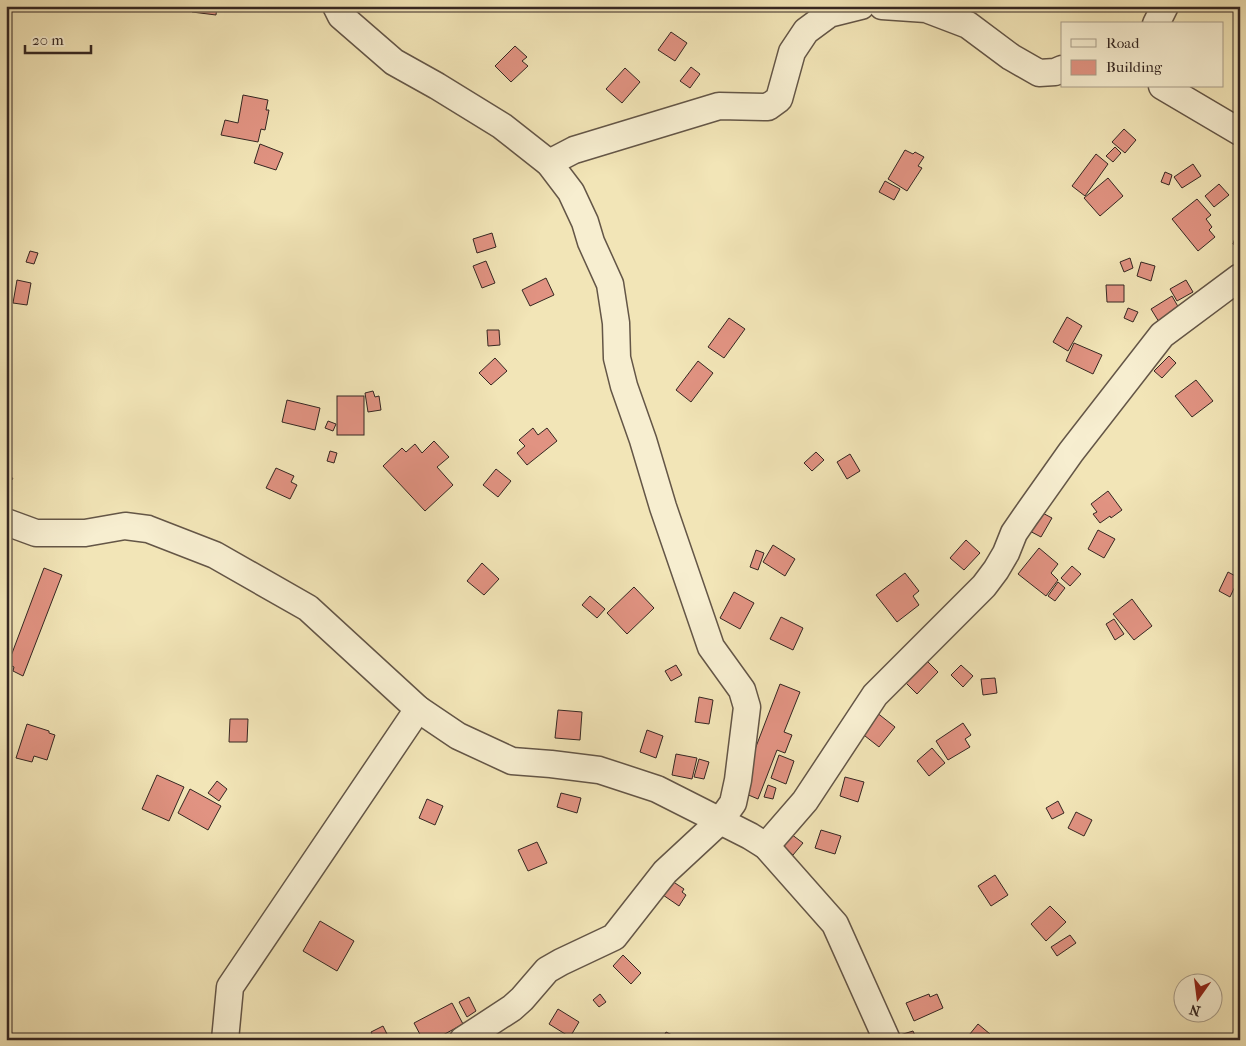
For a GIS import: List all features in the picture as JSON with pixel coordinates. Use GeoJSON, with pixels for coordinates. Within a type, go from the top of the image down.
{"type":"FeatureCollection","features":[{"type":"Feature","properties":{"kind":"street"},"geometry":{"type":"LineString","coordinates":[[336,6],[341,16],[394,62],[502,126],[549,163],[571,192],[610,284],[616,323],[617,358],[624,386],[643,440],[663,507],[711,647],[742,690],[747,707],[738,780],[733,803],[720,821],[665,872],[614,937],[547,970],[512,1008],[463,1040]]}},
{"type":"Feature","properties":{"kind":"street"},"geometry":{"type":"LineString","coordinates":[[549,163],[574,150],[720,106],[768,107],[779,99],[792,52],[806,31],[829,14],[860,6]]}},
{"type":"Feature","properties":{"kind":"street"},"geometry":{"type":"LineString","coordinates":[[882,6],[926,9],[968,25],[1011,57],[1039,73],[1055,72],[1061,69]]}},
{"type":"Feature","properties":{"kind":"street"},"geometry":{"type":"LineString","coordinates":[[1157,22],[1165,6]]}},
{"type":"Feature","properties":{"kind":"street"},"geometry":{"type":"LineString","coordinates":[[1165,88],[1240,132]]}},
{"type":"Feature","properties":{"kind":"street"},"geometry":{"type":"LineString","coordinates":[[766,846],[805,801],[875,694],[984,586],[1006,554],[1014,533],[1071,452],[1162,335],[1240,277]]}},
{"type":"Feature","properties":{"kind":"street"},"geometry":{"type":"LineString","coordinates":[[6,522],[36,533],[85,533],[124,526],[148,529],[215,555],[308,608],[418,708],[458,736],[512,761],[599,770],[657,789],[750,836],[766,846],[835,924],[887,1040]]}},
{"type":"Feature","properties":{"kind":"street"},"geometry":{"type":"LineString","coordinates":[[225,1040],[230,987],[418,708]]}},
{"type":"Feature","properties":{"kind":"building"},"geometry":{"type":"Polygon","coordinates":[[[193,6],[217,6],[216,15],[192,12],[193,6]]]}},
{"type":"Feature","properties":{"kind":"building"},"geometry":{"type":"Polygon","coordinates":[[[671,32],[687,43],[675,61],[658,50],[671,32]]]}},
{"type":"Feature","properties":{"kind":"building"},"geometry":{"type":"Polygon","coordinates":[[[515,46],[527,57],[522,61],[528,66],[511,82],[495,66],[515,46]]]}},
{"type":"Feature","properties":{"kind":"building"},"geometry":{"type":"Polygon","coordinates":[[[691,67],[700,74],[690,88],[680,81],[691,67]]]}},
{"type":"Feature","properties":{"kind":"building"},"geometry":{"type":"Polygon","coordinates":[[[625,68],[640,82],[622,103],[606,89],[625,68]]]}},
{"type":"Feature","properties":{"kind":"building"},"geometry":{"type":"Polygon","coordinates":[[[243,95],[268,100],[266,110],[269,110],[265,130],[261,129],[258,142],[221,135],[225,120],[238,123],[243,95]]]}},
{"type":"Feature","properties":{"kind":"building"},"geometry":{"type":"Polygon","coordinates":[[[1124,129],[1136,140],[1125,153],[1112,142],[1124,129]]]}},
{"type":"Feature","properties":{"kind":"building"},"geometry":{"type":"Polygon","coordinates":[[[260,144],[283,153],[276,170],[254,163],[260,144]]]}},
{"type":"Feature","properties":{"kind":"building"},"geometry":{"type":"Polygon","coordinates":[[[1115,147],[1121,153],[1113,162],[1106,156],[1115,147]]]}},
{"type":"Feature","properties":{"kind":"building"},"geometry":{"type":"Polygon","coordinates":[[[905,150],[913,154],[915,152],[924,157],[918,166],[922,168],[907,191],[888,179],[905,150]]]}},
{"type":"Feature","properties":{"kind":"building"},"geometry":{"type":"Polygon","coordinates":[[[1096,154],[1108,164],[1085,196],[1072,186],[1096,154]]]}},
{"type":"Feature","properties":{"kind":"building"},"geometry":{"type":"Polygon","coordinates":[[[1193,164],[1201,176],[1182,188],[1174,177],[1193,164]]]}},
{"type":"Feature","properties":{"kind":"building"},"geometry":{"type":"Polygon","coordinates":[[[1165,172],[1172,175],[1169,185],[1161,182],[1165,172]]]}},
{"type":"Feature","properties":{"kind":"building"},"geometry":{"type":"Polygon","coordinates":[[[1108,178],[1123,196],[1100,216],[1084,198],[1108,178]]]}},
{"type":"Feature","properties":{"kind":"building"},"geometry":{"type":"Polygon","coordinates":[[[885,181],[900,189],[894,200],[879,192],[885,181]]]}},
{"type":"Feature","properties":{"kind":"building"},"geometry":{"type":"Polygon","coordinates":[[[1219,184],[1229,195],[1214,207],[1205,196],[1219,184]]]}},
{"type":"Feature","properties":{"kind":"building"},"geometry":{"type":"Polygon","coordinates":[[[1197,199],[1211,215],[1206,219],[1212,227],[1209,230],[1215,237],[1198,251],[1172,219],[1197,199]]]}},
{"type":"Feature","properties":{"kind":"building"},"geometry":{"type":"Polygon","coordinates":[[[1237,232],[1240,233],[1240,247],[1233,244],[1237,232]]]}},
{"type":"Feature","properties":{"kind":"building"},"geometry":{"type":"Polygon","coordinates":[[[492,233],[496,247],[477,253],[473,239],[492,233]]]}},
{"type":"Feature","properties":{"kind":"building"},"geometry":{"type":"Polygon","coordinates":[[[30,251],[38,253],[34,264],[26,262],[30,251]]]}},
{"type":"Feature","properties":{"kind":"building"},"geometry":{"type":"Polygon","coordinates":[[[1130,258],[1133,268],[1124,272],[1120,262],[1130,258]]]}},
{"type":"Feature","properties":{"kind":"building"},"geometry":{"type":"Polygon","coordinates":[[[486,261],[495,283],[482,288],[473,266],[486,261]]]}},
{"type":"Feature","properties":{"kind":"building"},"geometry":{"type":"Polygon","coordinates":[[[1141,262],[1155,266],[1151,281],[1137,276],[1141,262]]]}},
{"type":"Feature","properties":{"kind":"building"},"geometry":{"type":"Polygon","coordinates":[[[546,278],[554,295],[530,306],[522,290],[546,278]]]}},
{"type":"Feature","properties":{"kind":"building"},"geometry":{"type":"Polygon","coordinates":[[[17,280],[31,283],[27,305],[13,303],[17,280]]]}},
{"type":"Feature","properties":{"kind":"building"},"geometry":{"type":"Polygon","coordinates":[[[1186,280],[1193,292],[1177,301],[1170,289],[1186,280]]]}},
{"type":"Feature","properties":{"kind":"building"},"geometry":{"type":"Polygon","coordinates":[[[1106,285],[1124,285],[1124,302],[1107,302],[1106,285]]]}},
{"type":"Feature","properties":{"kind":"building"},"geometry":{"type":"Polygon","coordinates":[[[1172,296],[1180,310],[1159,322],[1151,309],[1172,296]]]}},
{"type":"Feature","properties":{"kind":"building"},"geometry":{"type":"Polygon","coordinates":[[[1128,308],[1138,312],[1133,322],[1124,318],[1128,308]]]}},
{"type":"Feature","properties":{"kind":"building"},"geometry":{"type":"Polygon","coordinates":[[[1067,317],[1082,326],[1068,351],[1053,342],[1067,317]]]}},
{"type":"Feature","properties":{"kind":"building"},"geometry":{"type":"Polygon","coordinates":[[[729,318],[745,329],[724,358],[708,347],[729,318]]]}},
{"type":"Feature","properties":{"kind":"building"},"geometry":{"type":"Polygon","coordinates":[[[487,330],[499,330],[500,345],[488,346],[487,330]]]}},
{"type":"Feature","properties":{"kind":"building"},"geometry":{"type":"Polygon","coordinates":[[[1074,343],[1102,355],[1093,374],[1066,361],[1074,343]]]}},
{"type":"Feature","properties":{"kind":"building"},"geometry":{"type":"Polygon","coordinates":[[[1169,356],[1176,363],[1162,378],[1154,371],[1169,356]]]}},
{"type":"Feature","properties":{"kind":"building"},"geometry":{"type":"Polygon","coordinates":[[[495,358],[507,371],[491,385],[479,373],[495,358]]]}},
{"type":"Feature","properties":{"kind":"building"},"geometry":{"type":"Polygon","coordinates":[[[698,361],[713,373],[691,402],[676,390],[698,361]]]}},
{"type":"Feature","properties":{"kind":"building"},"geometry":{"type":"Polygon","coordinates":[[[1196,380],[1213,401],[1192,417],[1175,396],[1196,380]]]}},
{"type":"Feature","properties":{"kind":"building"},"geometry":{"type":"Polygon","coordinates":[[[373,391],[375,397],[379,396],[381,410],[368,412],[365,393],[373,391]]]}},
{"type":"Feature","properties":{"kind":"building"},"geometry":{"type":"Polygon","coordinates":[[[337,396],[364,396],[364,435],[337,435],[337,396]]]}},
{"type":"Feature","properties":{"kind":"building"},"geometry":{"type":"Polygon","coordinates":[[[287,400],[320,408],[315,430],[282,422],[287,400]]]}},
{"type":"Feature","properties":{"kind":"building"},"geometry":{"type":"Polygon","coordinates":[[[328,421],[336,424],[333,431],[325,428],[328,421]]]}},
{"type":"Feature","properties":{"kind":"building"},"geometry":{"type":"Polygon","coordinates":[[[533,428],[538,435],[547,428],[557,441],[527,465],[517,453],[525,446],[519,440],[533,428]]]}},
{"type":"Feature","properties":{"kind":"building"},"geometry":{"type":"Polygon","coordinates":[[[434,441],[449,457],[437,467],[453,485],[425,511],[383,466],[402,448],[406,452],[415,444],[422,453],[434,441]]]}},
{"type":"Feature","properties":{"kind":"building"},"geometry":{"type":"Polygon","coordinates":[[[330,451],[337,453],[334,463],[327,461],[330,451]]]}},
{"type":"Feature","properties":{"kind":"building"},"geometry":{"type":"Polygon","coordinates":[[[816,452],[824,460],[812,471],[804,463],[816,452]]]}},
{"type":"Feature","properties":{"kind":"building"},"geometry":{"type":"Polygon","coordinates":[[[850,454],[860,471],[847,479],[837,462],[850,454]]]}},
{"type":"Feature","properties":{"kind":"building"},"geometry":{"type":"Polygon","coordinates":[[[276,468],[294,476],[291,482],[297,485],[290,499],[266,488],[276,468]]]}},
{"type":"Feature","properties":{"kind":"building"},"geometry":{"type":"Polygon","coordinates":[[[6,469],[13,479],[6,483],[6,469]]]}},
{"type":"Feature","properties":{"kind":"building"},"geometry":{"type":"Polygon","coordinates":[[[496,469],[511,481],[498,497],[483,485],[496,469]]]}},
{"type":"Feature","properties":{"kind":"building"},"geometry":{"type":"Polygon","coordinates":[[[1108,491],[1122,510],[1100,523],[1093,514],[1097,512],[1091,504],[1108,491]]]}},
{"type":"Feature","properties":{"kind":"building"},"geometry":{"type":"Polygon","coordinates":[[[1035,509],[1052,518],[1041,537],[1024,528],[1035,509]]]}},
{"type":"Feature","properties":{"kind":"building"},"geometry":{"type":"Polygon","coordinates":[[[1098,530],[1115,539],[1104,558],[1088,549],[1098,530]]]}},
{"type":"Feature","properties":{"kind":"building"},"geometry":{"type":"Polygon","coordinates":[[[966,540],[980,553],[964,570],[950,558],[966,540]]]}},
{"type":"Feature","properties":{"kind":"building"},"geometry":{"type":"Polygon","coordinates":[[[773,545],[795,559],[785,576],[763,562],[773,545]]]}},
{"type":"Feature","properties":{"kind":"building"},"geometry":{"type":"Polygon","coordinates":[[[1039,548],[1058,564],[1051,573],[1058,580],[1046,596],[1018,574],[1039,548]]]}},
{"type":"Feature","properties":{"kind":"building"},"geometry":{"type":"Polygon","coordinates":[[[756,550],[764,553],[758,570],[750,567],[756,550]]]}},
{"type":"Feature","properties":{"kind":"building"},"geometry":{"type":"Polygon","coordinates":[[[482,563],[499,579],[484,595],[467,581],[482,563]]]}},
{"type":"Feature","properties":{"kind":"building"},"geometry":{"type":"Polygon","coordinates":[[[1072,566],[1081,574],[1070,586],[1061,578],[1072,566]]]}},
{"type":"Feature","properties":{"kind":"building"},"geometry":{"type":"Polygon","coordinates":[[[44,568],[62,575],[23,676],[13,671],[14,667],[8,664],[44,568]]]}},
{"type":"Feature","properties":{"kind":"building"},"geometry":{"type":"Polygon","coordinates":[[[1228,572],[1239,578],[1230,597],[1219,591],[1228,572]]]}},
{"type":"Feature","properties":{"kind":"building"},"geometry":{"type":"Polygon","coordinates":[[[905,573],[919,591],[913,596],[919,605],[897,622],[876,595],[905,573]]]}},
{"type":"Feature","properties":{"kind":"building"},"geometry":{"type":"Polygon","coordinates":[[[1058,582],[1065,588],[1055,601],[1048,596],[1058,582]]]}},
{"type":"Feature","properties":{"kind":"building"},"geometry":{"type":"Polygon","coordinates":[[[634,587],[654,608],[627,634],[607,613],[634,587]]]}},
{"type":"Feature","properties":{"kind":"building"},"geometry":{"type":"Polygon","coordinates":[[[734,592],[754,603],[740,629],[720,618],[734,592]]]}},
{"type":"Feature","properties":{"kind":"building"},"geometry":{"type":"Polygon","coordinates":[[[590,596],[605,609],[597,618],[582,605],[590,596]]]}},
{"type":"Feature","properties":{"kind":"building"},"geometry":{"type":"Polygon","coordinates":[[[1132,599],[1152,626],[1134,640],[1113,614],[1132,599]]]}},
{"type":"Feature","properties":{"kind":"building"},"geometry":{"type":"Polygon","coordinates":[[[781,617],[803,628],[793,650],[770,639],[781,617]]]}},
{"type":"Feature","properties":{"kind":"building"},"geometry":{"type":"Polygon","coordinates":[[[1114,619],[1124,634],[1115,640],[1106,624],[1114,619]]]}},
{"type":"Feature","properties":{"kind":"building"},"geometry":{"type":"Polygon","coordinates":[[[927,661],[938,672],[917,694],[906,683],[927,661]]]}},
{"type":"Feature","properties":{"kind":"building"},"geometry":{"type":"Polygon","coordinates":[[[676,665],[682,675],[671,681],[665,671],[676,665]]]}},
{"type":"Feature","properties":{"kind":"building"},"geometry":{"type":"Polygon","coordinates":[[[961,665],[973,676],[963,687],[951,675],[961,665]]]}},
{"type":"Feature","properties":{"kind":"building"},"geometry":{"type":"Polygon","coordinates":[[[995,678],[997,693],[983,695],[981,679],[995,678]]]}},
{"type":"Feature","properties":{"kind":"building"},"geometry":{"type":"Polygon","coordinates":[[[780,684],[800,692],[784,732],[792,735],[785,753],[777,750],[758,799],[739,791],[780,684]]]}},
{"type":"Feature","properties":{"kind":"building"},"geometry":{"type":"Polygon","coordinates":[[[699,697],[713,700],[709,724],[695,722],[699,697]]]}},
{"type":"Feature","properties":{"kind":"building"},"geometry":{"type":"Polygon","coordinates":[[[558,710],[582,712],[580,740],[555,738],[558,710]]]}},
{"type":"Feature","properties":{"kind":"building"},"geometry":{"type":"Polygon","coordinates":[[[876,712],[895,727],[879,747],[860,732],[876,712]]]}},
{"type":"Feature","properties":{"kind":"building"},"geometry":{"type":"Polygon","coordinates":[[[230,719],[248,719],[247,742],[229,742],[230,719]]]}},
{"type":"Feature","properties":{"kind":"building"},"geometry":{"type":"Polygon","coordinates":[[[963,723],[971,735],[965,739],[970,747],[948,760],[936,741],[963,723]]]}},
{"type":"Feature","properties":{"kind":"building"},"geometry":{"type":"Polygon","coordinates":[[[27,724],[49,731],[49,733],[55,735],[47,760],[34,756],[32,762],[16,758],[27,724]]]}},
{"type":"Feature","properties":{"kind":"building"},"geometry":{"type":"Polygon","coordinates":[[[647,730],[663,736],[656,758],[640,752],[647,730]]]}},
{"type":"Feature","properties":{"kind":"building"},"geometry":{"type":"Polygon","coordinates":[[[932,748],[945,763],[929,776],[917,761],[932,748]]]}},
{"type":"Feature","properties":{"kind":"building"},"geometry":{"type":"Polygon","coordinates":[[[676,754],[697,758],[692,779],[672,775],[676,754]]]}},
{"type":"Feature","properties":{"kind":"building"},"geometry":{"type":"Polygon","coordinates":[[[779,755],[794,761],[786,784],[771,778],[779,755]]]}},
{"type":"Feature","properties":{"kind":"building"},"geometry":{"type":"Polygon","coordinates":[[[699,759],[709,762],[704,779],[694,777],[699,759]]]}},
{"type":"Feature","properties":{"kind":"building"},"geometry":{"type":"Polygon","coordinates":[[[157,775],[184,787],[169,821],[142,809],[157,775]]]}},
{"type":"Feature","properties":{"kind":"building"},"geometry":{"type":"Polygon","coordinates":[[[845,777],[864,782],[858,802],[840,796],[845,777]]]}},
{"type":"Feature","properties":{"kind":"building"},"geometry":{"type":"Polygon","coordinates":[[[217,781],[227,789],[219,801],[208,793],[217,781]]]}},
{"type":"Feature","properties":{"kind":"building"},"geometry":{"type":"Polygon","coordinates":[[[768,785],[776,788],[773,799],[764,797],[768,785]]]}},
{"type":"Feature","properties":{"kind":"building"},"geometry":{"type":"Polygon","coordinates":[[[190,789],[221,806],[208,830],[178,813],[190,789]]]}},
{"type":"Feature","properties":{"kind":"building"},"geometry":{"type":"Polygon","coordinates":[[[561,793],[581,798],[577,813],[557,807],[561,793]]]}},
{"type":"Feature","properties":{"kind":"building"},"geometry":{"type":"Polygon","coordinates":[[[427,799],[443,806],[435,825],[419,818],[427,799]]]}},
{"type":"Feature","properties":{"kind":"building"},"geometry":{"type":"Polygon","coordinates":[[[1058,801],[1064,813],[1052,819],[1046,808],[1058,801]]]}},
{"type":"Feature","properties":{"kind":"building"},"geometry":{"type":"Polygon","coordinates":[[[1076,812],[1092,820],[1084,836],[1068,828],[1076,812]]]}},
{"type":"Feature","properties":{"kind":"building"},"geometry":{"type":"Polygon","coordinates":[[[821,830],[841,836],[835,854],[815,848],[821,830]]]}},
{"type":"Feature","properties":{"kind":"building"},"geometry":{"type":"Polygon","coordinates":[[[791,834],[803,843],[793,855],[782,846],[791,834]]]}},
{"type":"Feature","properties":{"kind":"building"},"geometry":{"type":"Polygon","coordinates":[[[537,842],[547,863],[528,871],[518,850],[537,842]]]}},
{"type":"Feature","properties":{"kind":"building"},"geometry":{"type":"Polygon","coordinates":[[[995,875],[1008,895],[991,906],[978,886],[995,875]]]}},
{"type":"Feature","properties":{"kind":"building"},"geometry":{"type":"Polygon","coordinates":[[[672,881],[684,889],[682,892],[686,895],[679,906],[663,895],[672,881]]]}},
{"type":"Feature","properties":{"kind":"building"},"geometry":{"type":"Polygon","coordinates":[[[1050,906],[1066,922],[1046,941],[1031,924],[1050,906]]]}},
{"type":"Feature","properties":{"kind":"building"},"geometry":{"type":"Polygon","coordinates":[[[320,921],[354,941],[337,971],[303,951],[320,921]]]}},
{"type":"Feature","properties":{"kind":"building"},"geometry":{"type":"Polygon","coordinates":[[[1070,935],[1076,943],[1057,956],[1051,947],[1070,935]]]}},
{"type":"Feature","properties":{"kind":"building"},"geometry":{"type":"Polygon","coordinates":[[[623,955],[641,973],[631,984],[613,966],[623,955]]]}},
{"type":"Feature","properties":{"kind":"building"},"geometry":{"type":"Polygon","coordinates":[[[600,994],[606,1002],[599,1007],[593,1000],[600,994]]]}},
{"type":"Feature","properties":{"kind":"building"},"geometry":{"type":"Polygon","coordinates":[[[929,994],[930,997],[937,994],[943,1008],[914,1021],[906,1003],[929,994]]]}},
{"type":"Feature","properties":{"kind":"building"},"geometry":{"type":"Polygon","coordinates":[[[469,997],[476,1011],[467,1017],[459,1002],[469,997]]]}},
{"type":"Feature","properties":{"kind":"building"},"geometry":{"type":"Polygon","coordinates":[[[452,1003],[463,1024],[434,1040],[423,1040],[414,1023],[452,1003]]]}},
{"type":"Feature","properties":{"kind":"building"},"geometry":{"type":"Polygon","coordinates":[[[558,1009],[579,1022],[570,1037],[549,1024],[558,1009]]]}},
{"type":"Feature","properties":{"kind":"building"},"geometry":{"type":"Polygon","coordinates":[[[978,1024],[990,1034],[986,1040],[965,1040],[978,1024]]]}},
{"type":"Feature","properties":{"kind":"building"},"geometry":{"type":"Polygon","coordinates":[[[383,1026],[389,1038],[375,1040],[371,1032],[383,1026]]]}},
{"type":"Feature","properties":{"kind":"building"},"geometry":{"type":"Polygon","coordinates":[[[913,1031],[917,1040],[902,1040],[900,1035],[913,1031]]]}},
{"type":"Feature","properties":{"kind":"building"},"geometry":{"type":"Polygon","coordinates":[[[666,1032],[682,1040],[662,1040],[666,1032]]]}}]}
